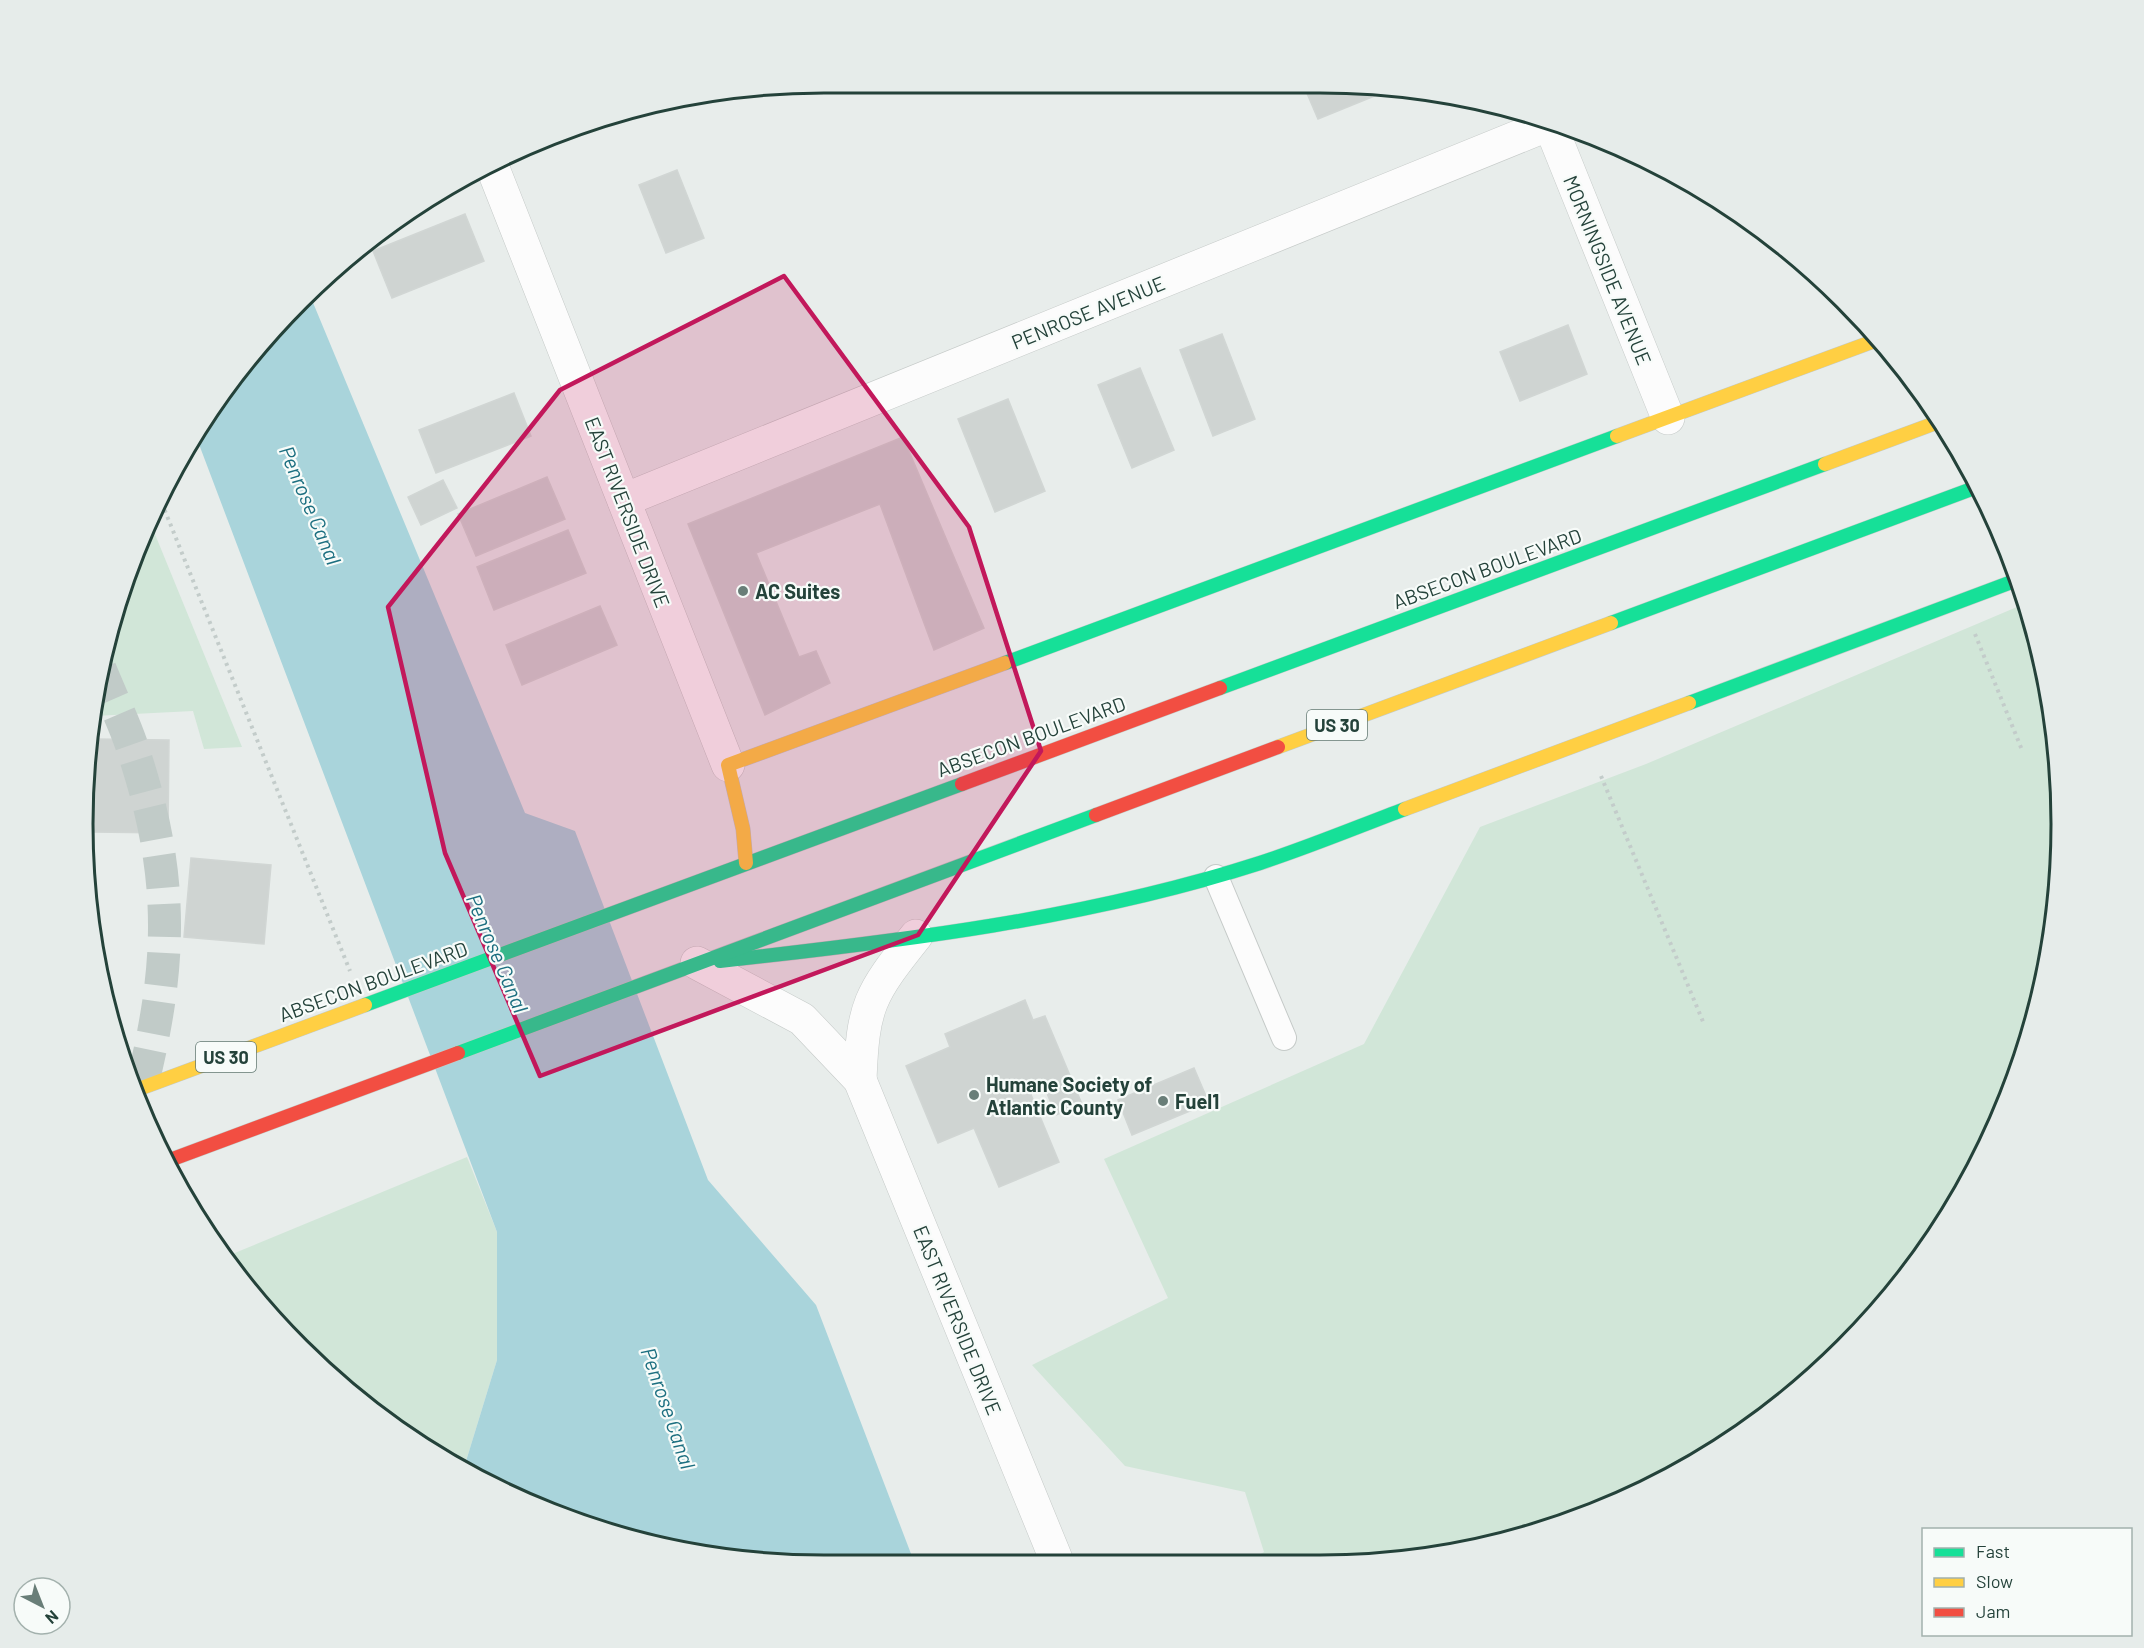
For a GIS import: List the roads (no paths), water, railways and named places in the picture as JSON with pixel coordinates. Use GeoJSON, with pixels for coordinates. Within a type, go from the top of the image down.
{"type":"FeatureCollection","features":[{"type":"Feature","properties":{"kind":"main road"},"geometry":{"type":"LineString","coordinates":[[728,765],[1870,342]]}},
{"type":"Feature","properties":{"kind":"main road","name":"ABSECON BOULEVARD"},"geometry":{"type":"LineString","coordinates":[[143,1087],[1931,424]]}},
{"type":"Feature","properties":{"kind":"main road","name":"US 30"},"geometry":{"type":"LineString","coordinates":[[174,1158],[1970,490]]}},
{"type":"Feature","properties":{"kind":"main road"},"geometry":{"type":"LineString","coordinates":[[698,963],[865,946],[1074,908],[1216,877],[1261,863],[2010,583]]}},
{"type":"Feature","properties":{"kind":"main road","name":"EAST RIVERSIDE DRIVE"},"geometry":{"type":"LineString","coordinates":[[728,765],[743,829],[746,863]]}},
{"type":"Feature","properties":{"kind":"street","name":"PENROSE AVENUE"},"geometry":{"type":"LineString","coordinates":[[624,500],[1539,127]]}},
{"type":"Feature","properties":{"kind":"street","name":"MORNINGSIDE AVENUE"},"geometry":{"type":"LineString","coordinates":[[1553,132],[1668,418]]}},
{"type":"Feature","properties":{"kind":"street","name":"EAST RIVERSIDE DRIVE"},"geometry":{"type":"LineString","coordinates":[[494,172],[728,765]]}},
{"type":"Feature","properties":{"kind":"street","name":"EAST RIVERSIDE DRIVE"},"geometry":{"type":"LineString","coordinates":[[860,1080],[862,1032],[866,1012],[884,975],[916,936]]}},
{"type":"Feature","properties":{"kind":"street","name":"EAST RIVERSIDE DRIVE"},"geometry":{"type":"LineString","coordinates":[[698,963],[802,1019],[818,1032],[860,1080],[1054,1555]]}},
{"type":"Feature","properties":{"kind":"lane"},"geometry":{"type":"LineString","coordinates":[[1216,877],[1284,1038]]}},
{"type":"Feature","properties":{"kind":"water","name":"Penrose Canal"},"geometry":{"type":"Polygon","coordinates":[[[313,302],[525,813],[575,831],[708,1180],[816,1305],[911,1555],[776,1553],[729,1549],[681,1541],[589,1516],[501,1480],[466,1461],[497,1360],[497,1232],[199,445],[244,379],[274,342],[313,302]]]}},
{"type":"Feature","properties":{"kind":"tunnel"},"geometry":{"type":"LineString","coordinates":[[106,684],[124,725],[149,804],[158,847],[163,888],[163,968],[158,1009],[142,1085]]}},
{"type":"Feature","properties":{"kind":"place","name":"AC Suites"},"geometry":{"type":"Point","coordinates":[743,591]}},
{"type":"Feature","properties":{"kind":"place","name":"Humane Society of Atlantic County"},"geometry":{"type":"Point","coordinates":[974,1095]}},
{"type":"Feature","properties":{"kind":"place","name":"Fuel1"},"geometry":{"type":"Point","coordinates":[1163,1101]}}]}
